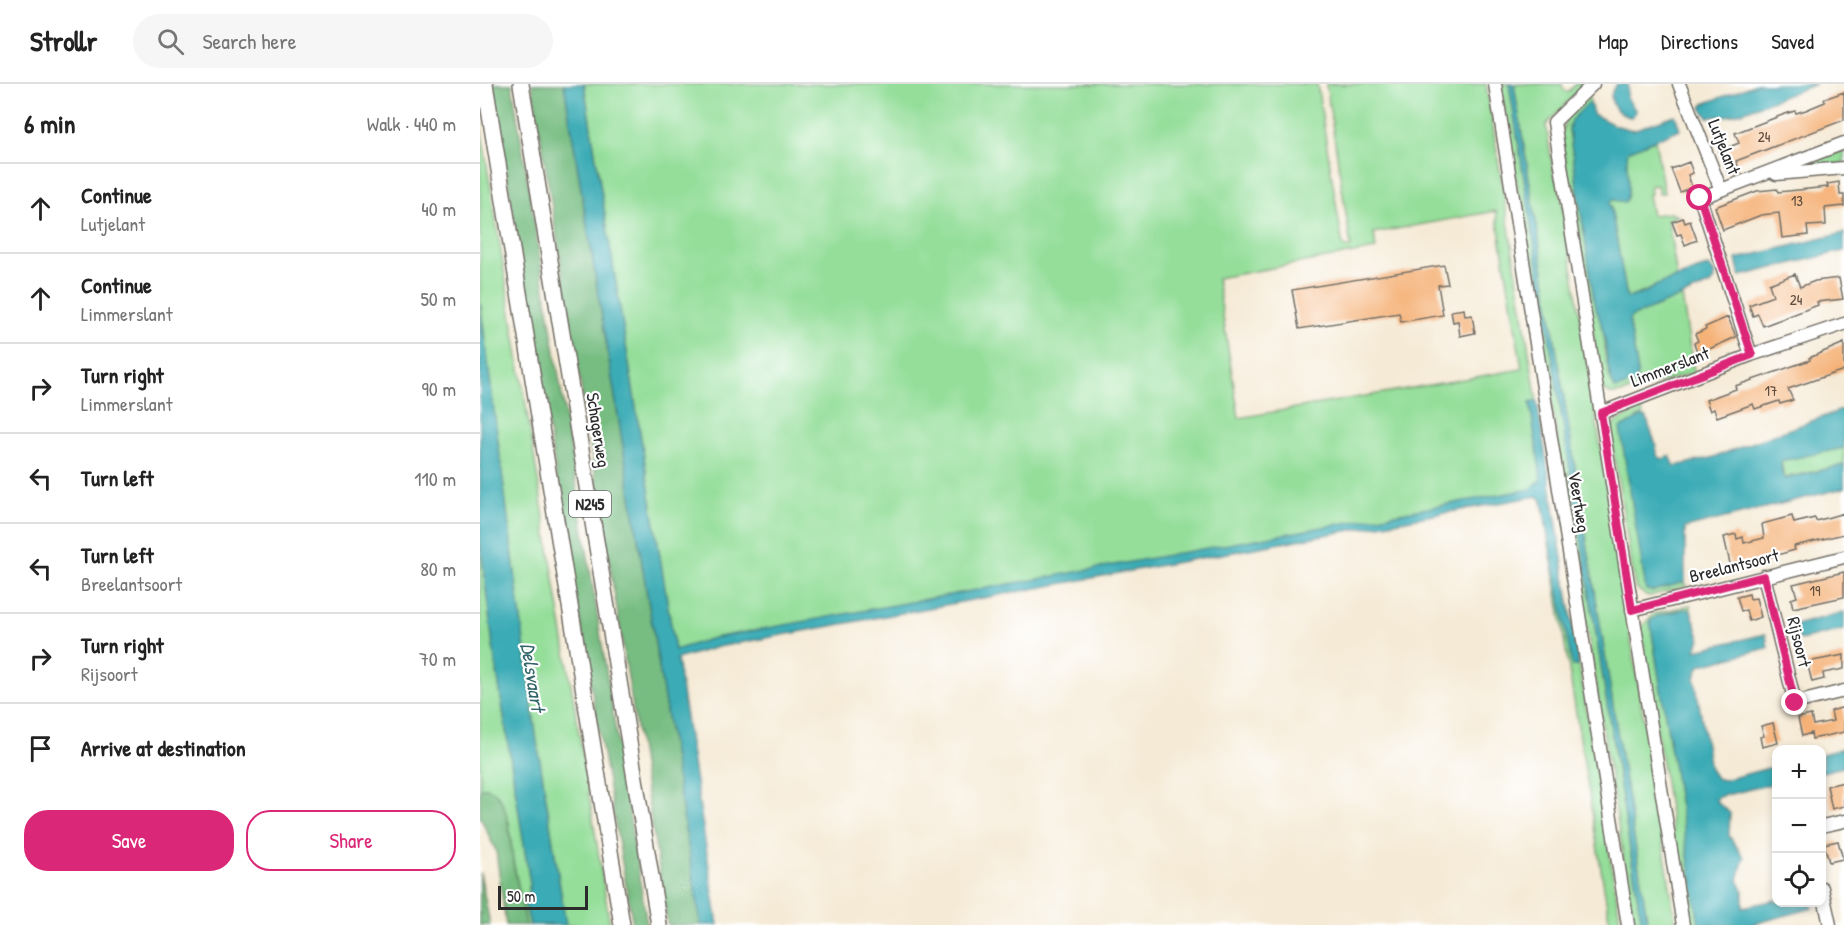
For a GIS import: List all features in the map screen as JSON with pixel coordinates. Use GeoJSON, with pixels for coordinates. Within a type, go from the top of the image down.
{"type":"FeatureCollection","features":[{"type":"Feature","properties":{"kind":"main road","name":"N245"},"geometry":{"type":"LineString","coordinates":[[485,84],[622,925]]}},
{"type":"Feature","properties":{"kind":"main road","name":"Schagerweg"},"geometry":{"type":"LineString","coordinates":[[521,84],[659,925]]}},
{"type":"Feature","properties":{"kind":"street","name":"Veertweg"},"geometry":{"type":"LineString","coordinates":[[1495,84],[1628,925]]}},
{"type":"Feature","properties":{"kind":"street"},"geometry":{"type":"LineString","coordinates":[[1593,84],[1554,122],[1683,925]]}},
{"type":"Feature","properties":{"kind":"street","name":"Lutjelant"},"geometry":{"type":"LineString","coordinates":[[1679,84],[1721,190]]}},
{"type":"Feature","properties":{"kind":"street","name":"Lutjelant"},"geometry":{"type":"LineString","coordinates":[[1752,355],[1700,198],[1844,143]]}},
{"type":"Feature","properties":{"kind":"street","name":"Lutjelant"},"geometry":{"type":"LineString","coordinates":[[1762,174],[1844,168]]}},
{"type":"Feature","properties":{"kind":"street","name":"Limmerslant"},"geometry":{"type":"LineString","coordinates":[[1601,413],[1752,355],[1844,324]]}},
{"type":"Feature","properties":{"kind":"street","name":"Breelantsoort"},"geometry":{"type":"LineString","coordinates":[[1632,610],[1844,557]]}},
{"type":"Feature","properties":{"kind":"street","name":"Rijsoort"},"geometry":{"type":"LineString","coordinates":[[1764,576],[1795,703],[1844,691]]}},
{"type":"Feature","properties":{"kind":"street"},"geometry":{"type":"LineString","coordinates":[[1826,825],[1844,821]]}},
{"type":"Feature","properties":{"kind":"street"},"geometry":{"type":"LineString","coordinates":[[1826,907],[1830,925]]}},
{"type":"Feature","properties":{"kind":"green space"},"geometry":{"type":"Polygon","coordinates":[[[492,84],[512,84],[647,925],[633,925],[589,674],[492,84]]]}},
{"type":"Feature","properties":{"kind":"green space"},"geometry":{"type":"Polygon","coordinates":[[[532,84],[564,84],[701,925],[668,925],[532,84]]]}},
{"type":"Feature","properties":{"kind":"green space"},"geometry":{"type":"Polygon","coordinates":[[[584,84],[1317,84],[1343,247],[1351,247],[1326,84],[1486,84],[1621,925],[1610,925],[1541,495],[675,650],[584,84]],[[1496,211],[1374,233],[1376,249],[1217,278],[1239,418],[1522,369],[1496,211]]]}},
{"type":"Feature","properties":{"kind":"green space"},"geometry":{"type":"Polygon","coordinates":[[[1501,84],[1509,84],[1642,925],[1634,925],[1501,84]]]}},
{"type":"Feature","properties":{"kind":"green space"},"geometry":{"type":"Polygon","coordinates":[[[1514,84],[1562,84],[1563,89],[1568,92],[1576,84],[1584,84],[1546,125],[1554,176],[1559,184],[1676,925],[1648,925],[1514,84]]]}},
{"type":"Feature","properties":{"kind":"green space"},"geometry":{"type":"Polygon","coordinates":[[[1589,97],[1590,103],[1569,126],[1569,130],[1594,302],[1599,313],[1605,341],[1610,378],[1615,388],[1634,383],[1638,373],[1629,320],[1631,316],[1682,296],[1694,373],[1622,393],[1610,394],[1602,389],[1561,135],[1567,116],[1585,98],[1589,97]]]}},
{"type":"Feature","properties":{"kind":"green space"},"geometry":{"type":"Polygon","coordinates":[[[480,122],[610,925],[566,925],[536,735],[480,302],[480,122]]]}},
{"type":"Feature","properties":{"kind":"green space"},"geometry":{"type":"Polygon","coordinates":[[[1655,139],[1664,193],[1659,193],[1657,185],[1650,186],[1651,194],[1648,195],[1652,215],[1670,213],[1678,216],[1668,219],[1677,278],[1627,298],[1610,202],[1628,180],[1625,163],[1627,151],[1655,139]]]}},
{"type":"Feature","properties":{"kind":"green space"},"geometry":{"type":"Polygon","coordinates":[[[1844,150],[1844,164],[1798,168],[1844,150]]]}},
{"type":"Feature","properties":{"kind":"green space"},"geometry":{"type":"Polygon","coordinates":[[[1642,409],[1643,416],[1636,418],[1653,591],[1685,582],[1686,586],[1650,596],[1635,587],[1610,429],[1616,422],[1642,409]]]}},
{"type":"Feature","properties":{"kind":"green space"},"geometry":{"type":"Polygon","coordinates":[[[1844,448],[1844,465],[1784,478],[1781,460],[1844,448]]]}},
{"type":"Feature","properties":{"kind":"green space"},"geometry":{"type":"Polygon","coordinates":[[[480,540],[493,646],[530,884],[525,905],[530,925],[526,925],[513,861],[509,822],[483,788],[480,788],[480,540]]]}},
{"type":"Feature","properties":{"kind":"green space"},"geometry":{"type":"Polygon","coordinates":[[[1691,605],[1691,610],[1670,612],[1650,621],[1699,925],[1687,925],[1641,627],[1655,613],[1691,605]]]}},
{"type":"Feature","properties":{"kind":"green space"},"geometry":{"type":"Polygon","coordinates":[[[480,788],[490,789],[503,804],[526,925],[506,925],[496,851],[480,816],[480,788]]]}},
{"type":"Feature","properties":{"kind":"green space"},"geometry":{"type":"Polygon","coordinates":[[[480,873],[490,925],[480,925],[480,873]]]}},
{"type":"Feature","properties":{"kind":"water"},"geometry":{"type":"Polygon","coordinates":[[[564,84],[584,84],[675,650],[713,638],[1531,489],[1541,479],[1530,403],[1537,401],[1579,666],[1572,666],[1542,500],[1537,496],[718,647],[677,659],[718,925],[701,925],[564,84]]]}},
{"type":"Feature","properties":{"kind":"water"},"geometry":{"type":"Polygon","coordinates":[[[1509,84],[1514,84],[1648,925],[1642,925],[1509,84]]]}},
{"type":"Feature","properties":{"kind":"water"},"geometry":{"type":"Polygon","coordinates":[[[1617,84],[1628,84],[1627,98],[1636,111],[1632,117],[1616,110],[1613,105],[1611,94],[1617,84]]]}},
{"type":"Feature","properties":{"kind":"water"},"geometry":{"type":"Polygon","coordinates":[[[1756,84],[1816,84],[1727,116],[1708,117],[1701,108],[1703,104],[1756,84]]]}},
{"type":"Feature","properties":{"kind":"water"},"geometry":{"type":"Polygon","coordinates":[[[1590,103],[1593,114],[1614,125],[1633,130],[1675,115],[1680,129],[1628,151],[1628,190],[1625,202],[1613,200],[1610,202],[1627,298],[1709,266],[1716,275],[1715,280],[1709,285],[1631,317],[1629,320],[1638,373],[1635,383],[1615,389],[1609,371],[1603,330],[1594,302],[1569,130],[1571,120],[1590,103]]]}},
{"type":"Feature","properties":{"kind":"water"},"geometry":{"type":"Polygon","coordinates":[[[1844,233],[1844,251],[1740,276],[1736,259],[1844,233]]]}},
{"type":"Feature","properties":{"kind":"water"},"geometry":{"type":"Polygon","coordinates":[[[480,302],[536,735],[566,925],[530,925],[525,905],[530,884],[493,646],[480,540],[480,302]]]}},
{"type":"Feature","properties":{"kind":"water"},"geometry":{"type":"Polygon","coordinates":[[[1844,409],[1844,448],[1781,461],[1782,474],[1785,479],[1844,465],[1844,488],[1685,528],[1685,582],[1653,591],[1646,590],[1620,428],[1643,416],[1647,418],[1657,455],[1662,459],[1670,456],[1675,466],[1711,458],[1844,409]]]}},
{"type":"Feature","properties":{"kind":"water"},"geometry":{"type":"Polygon","coordinates":[[[1685,609],[1691,610],[1700,638],[1696,650],[1766,634],[1768,648],[1701,665],[1697,670],[1695,679],[1710,769],[1716,778],[1724,780],[1772,767],[1772,784],[1718,797],[1716,801],[1730,813],[1729,836],[1744,857],[1738,880],[1743,890],[1743,907],[1772,901],[1772,907],[1813,908],[1750,925],[1699,925],[1650,621],[1657,616],[1685,609]]]}},
{"type":"Feature","properties":{"kind":"water"},"geometry":{"type":"Polygon","coordinates":[[[1844,612],[1844,630],[1801,640],[1797,637],[1795,625],[1844,612]]]}},
{"type":"Feature","properties":{"kind":"water"},"geometry":{"type":"Polygon","coordinates":[[[1844,748],[1844,767],[1826,771],[1826,753],[1844,748]]]}},
{"type":"Feature","properties":{"kind":"building"},"geometry":{"type":"Polygon","coordinates":[[[1844,92],[1844,120],[1736,161],[1739,169],[1728,174],[1719,151],[1739,143],[1735,133],[1785,114],[1806,110],[1825,102],[1824,99],[1844,92]]]}},
{"type":"Feature","properties":{"kind":"building"},"geometry":{"type":"Polygon","coordinates":[[[1689,162],[1693,173],[1688,175],[1692,187],[1680,192],[1671,169],[1689,162]]]}},
{"type":"Feature","properties":{"kind":"building"},"geometry":{"type":"Polygon","coordinates":[[[1839,182],[1840,195],[1844,195],[1844,206],[1825,208],[1826,225],[1807,226],[1808,235],[1782,238],[1779,213],[1761,215],[1723,230],[1715,207],[1757,191],[1777,189],[1778,192],[1828,187],[1827,184],[1839,182]]]}},
{"type":"Feature","properties":{"kind":"building"},"geometry":{"type":"Polygon","coordinates":[[[1683,218],[1685,223],[1690,221],[1697,240],[1685,245],[1681,234],[1677,235],[1672,222],[1683,218]]]}},
{"type":"Feature","properties":{"kind":"building"},"geometry":{"type":"Polygon","coordinates":[[[1444,265],[1448,284],[1438,285],[1443,315],[1401,322],[1399,313],[1299,329],[1292,290],[1444,265]]]}},
{"type":"Feature","properties":{"kind":"building"},"geometry":{"type":"Polygon","coordinates":[[[1795,274],[1800,287],[1815,281],[1839,278],[1843,299],[1817,302],[1818,305],[1763,326],[1758,314],[1753,316],[1749,305],[1773,296],[1769,284],[1795,274]]]}},
{"type":"Feature","properties":{"kind":"building"},"geometry":{"type":"Polygon","coordinates":[[[1464,309],[1465,316],[1472,315],[1475,333],[1460,336],[1458,321],[1453,322],[1451,311],[1464,309]]]}},
{"type":"Feature","properties":{"kind":"building"},"geometry":{"type":"Polygon","coordinates":[[[1728,317],[1736,337],[1698,354],[1694,343],[1698,341],[1695,334],[1728,317]]]}},
{"type":"Feature","properties":{"kind":"building"},"geometry":{"type":"Polygon","coordinates":[[[1844,343],[1844,370],[1788,389],[1793,400],[1780,404],[1779,401],[1755,409],[1753,404],[1717,417],[1714,409],[1710,411],[1706,400],[1736,389],[1735,386],[1810,360],[1809,358],[1844,343]]]}},
{"type":"Feature","properties":{"kind":"building"},"geometry":{"type":"Polygon","coordinates":[[[1844,513],[1844,534],[1794,546],[1795,550],[1731,568],[1724,537],[1736,534],[1737,539],[1743,537],[1744,543],[1764,538],[1762,524],[1792,516],[1794,523],[1815,518],[1816,521],[1844,513]]]}},
{"type":"Feature","properties":{"kind":"building"},"geometry":{"type":"Polygon","coordinates":[[[1844,572],[1844,597],[1793,608],[1791,599],[1797,597],[1793,584],[1844,572]]]}},
{"type":"Feature","properties":{"kind":"building"},"geometry":{"type":"Polygon","coordinates":[[[1749,594],[1750,599],[1756,598],[1761,617],[1749,621],[1746,610],[1741,611],[1737,597],[1749,594]]]}},
{"type":"Feature","properties":{"kind":"building"},"geometry":{"type":"Polygon","coordinates":[[[1844,655],[1844,669],[1823,673],[1824,679],[1812,682],[1807,662],[1844,655]]]}},
{"type":"Feature","properties":{"kind":"building"},"geometry":{"type":"Polygon","coordinates":[[[1844,707],[1844,732],[1812,739],[1811,733],[1802,736],[1798,718],[1811,715],[1813,725],[1833,721],[1831,711],[1844,707]]]}},
{"type":"Feature","properties":{"kind":"building"},"geometry":{"type":"Polygon","coordinates":[[[1773,723],[1778,743],[1762,747],[1760,737],[1764,736],[1761,726],[1773,723]]]}},
{"type":"Feature","properties":{"kind":"building"},"geometry":{"type":"Polygon","coordinates":[[[1844,782],[1844,806],[1832,809],[1827,786],[1844,782]]]}},
{"type":"Feature","properties":{"kind":"building"},"geometry":{"type":"Polygon","coordinates":[[[1838,841],[1843,859],[1829,862],[1826,844],[1838,841]]]}},
{"type":"Feature","properties":{"kind":"route"},"geometry":{"type":"LineString","coordinates":[[1700,198],[1752,355],[1601,413],[1632,610],[1764,576],[1795,703]]}},
{"type":"Feature","properties":{"kind":"water label","name":"Delsvaart"},"geometry":{"type":"Point","coordinates":[533,677]}}]}
